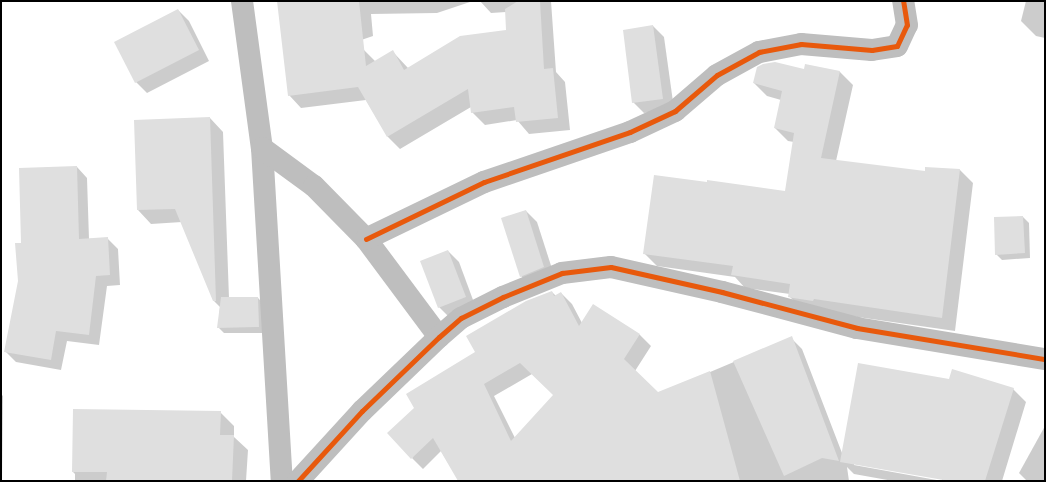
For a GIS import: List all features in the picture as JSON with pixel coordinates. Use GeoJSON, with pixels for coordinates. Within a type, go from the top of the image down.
{"type":"FeatureCollection","features":[{"type":"Feature","properties":{"kind":"street"},"geometry":{"type":"LineString","coordinates":[[242,1],[262,148],[282,481]]}},
{"type":"Feature","properties":{"kind":"street"},"geometry":{"type":"LineString","coordinates":[[366,239],[484,182],[630,132],[675,111],[717,75],[759,52],[801,44],[872,50],[897,46],[908,25],[903,1]]}},
{"type":"Feature","properties":{"kind":"street"},"geometry":{"type":"LineString","coordinates":[[262,148],[314,186],[366,239],[438,337]]}},
{"type":"Feature","properties":{"kind":"street"},"geometry":{"type":"LineString","coordinates":[[298,481],[362,411],[438,337],[461,318],[503,297],[562,273],[611,268],[722,292],[858,328],[1045,359]]}},
{"type":"Feature","properties":{"kind":"building"},"geometry":{"type":"Polygon","coordinates":[[[277,1],[359,1],[366,66],[393,50],[404,70],[460,36],[506,30],[505,9],[518,1],[540,1],[544,69],[553,68],[558,118],[516,122],[514,107],[471,113],[468,89],[387,137],[358,87],[288,96],[277,1]]]}},
{"type":"Feature","properties":{"kind":"building"},"geometry":{"type":"Polygon","coordinates":[[[178,9],[199,50],[135,83],[114,42],[178,9]]]}},
{"type":"Feature","properties":{"kind":"building"},"geometry":{"type":"Polygon","coordinates":[[[653,25],[663,99],[632,103],[623,30],[653,25]]]}},
{"type":"Feature","properties":{"kind":"building"},"geometry":{"type":"Polygon","coordinates":[[[775,62],[804,69],[805,64],[840,71],[821,158],[925,171],[925,167],[960,169],[942,318],[814,299],[813,301],[788,297],[790,284],[731,275],[733,266],[643,254],[654,175],[707,182],[707,180],[785,191],[794,133],[774,128],[782,91],[753,83],[757,67],[763,64],[775,62]]]}},
{"type":"Feature","properties":{"kind":"building"},"geometry":{"type":"Polygon","coordinates":[[[210,117],[216,301],[213,301],[175,209],[137,210],[134,120],[210,117]]]}},
{"type":"Feature","properties":{"kind":"building"},"geometry":{"type":"Polygon","coordinates":[[[77,166],[79,239],[108,237],[110,275],[96,276],[89,335],[56,331],[51,360],[4,352],[18,281],[15,243],[21,243],[19,168],[77,166]]]}},
{"type":"Feature","properties":{"kind":"building"},"geometry":{"type":"Polygon","coordinates":[[[526,210],[544,267],[520,277],[501,218],[526,210]]]}},
{"type":"Feature","properties":{"kind":"building"},"geometry":{"type":"Polygon","coordinates":[[[1023,216],[1025,253],[995,255],[994,217],[1023,216]]]}},
{"type":"Feature","properties":{"kind":"building"},"geometry":{"type":"Polygon","coordinates":[[[448,250],[466,297],[438,308],[420,261],[448,250]]]}},
{"type":"Feature","properties":{"kind":"building"},"geometry":{"type":"Polygon","coordinates":[[[552,291],[554,296],[561,292],[579,326],[593,304],[640,334],[624,359],[658,392],[710,371],[740,481],[458,481],[433,438],[411,459],[387,433],[414,408],[406,394],[475,352],[466,336],[526,301],[552,291]],[[520,363],[484,384],[511,441],[553,395],[520,363]]]}},
{"type":"Feature","properties":{"kind":"building"},"geometry":{"type":"Polygon","coordinates":[[[221,297],[258,297],[259,327],[217,328],[221,297]]]}},
{"type":"Feature","properties":{"kind":"building"},"geometry":{"type":"Polygon","coordinates":[[[792,336],[839,461],[822,458],[784,476],[733,361],[792,336]]]}},
{"type":"Feature","properties":{"kind":"building"},"geometry":{"type":"Polygon","coordinates":[[[858,363],[949,379],[952,369],[1014,388],[985,481],[949,481],[840,462],[858,363]]]}},
{"type":"Feature","properties":{"kind":"building"},"geometry":{"type":"Polygon","coordinates":[[[73,409],[221,411],[220,435],[234,435],[232,481],[106,481],[107,472],[72,472],[73,409]]]}},
{"type":"Feature","properties":{"kind":"cycle path"},"geometry":{"type":"LineString","coordinates":[[366,239],[484,182],[630,132],[675,111],[717,75],[759,52],[801,44],[872,50],[897,46],[907,25],[903,1]]}},
{"type":"Feature","properties":{"kind":"cycle path"},"geometry":{"type":"LineString","coordinates":[[298,481],[362,411],[439,337],[461,318],[503,297],[562,273],[611,267],[722,292],[857,328],[1045,359]]}}]}
